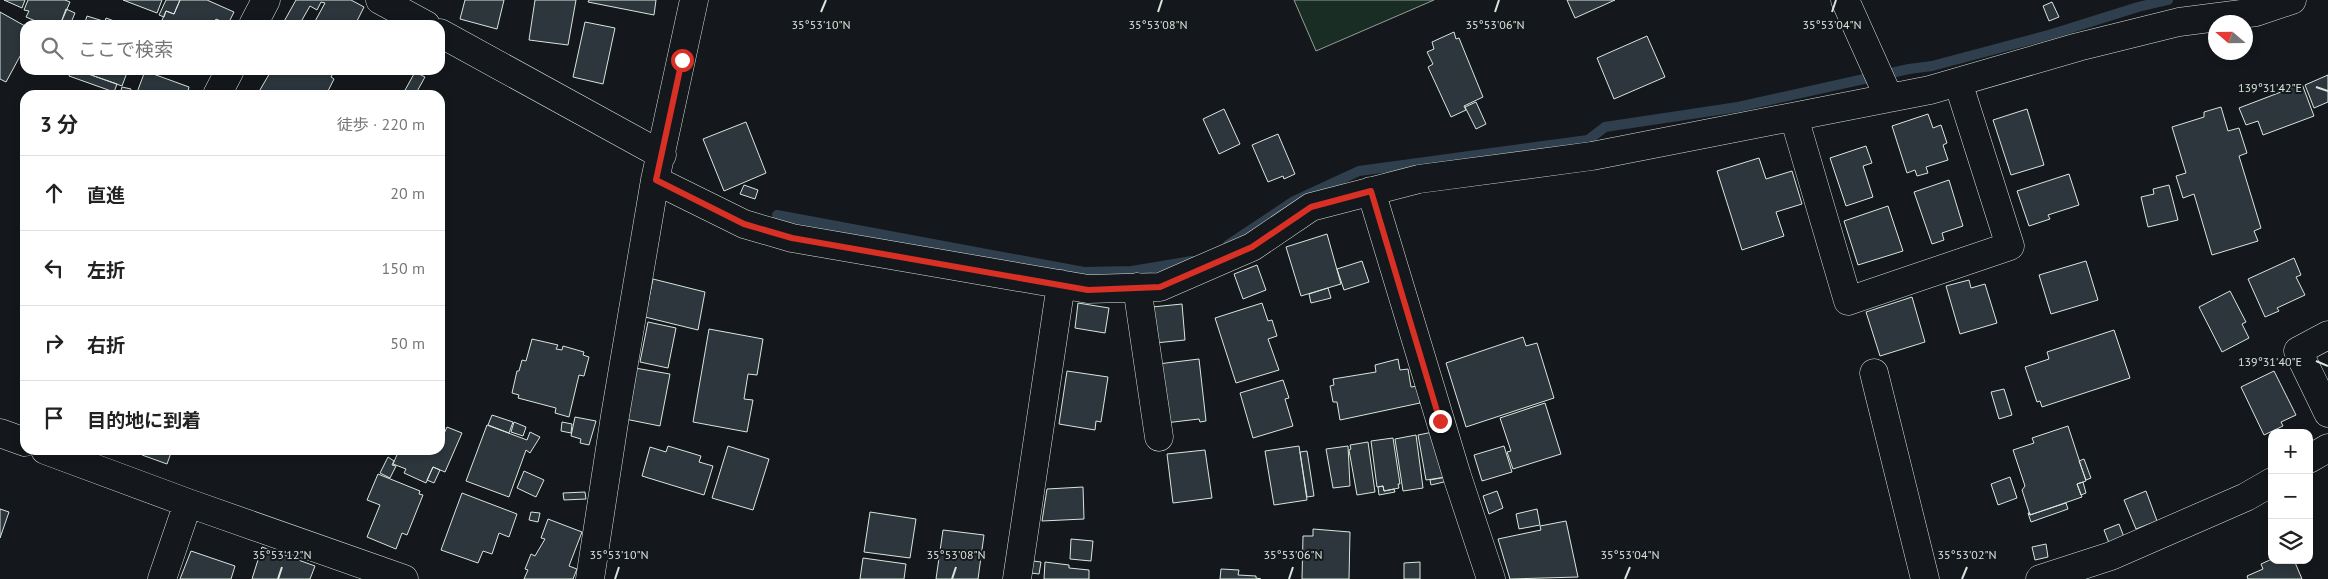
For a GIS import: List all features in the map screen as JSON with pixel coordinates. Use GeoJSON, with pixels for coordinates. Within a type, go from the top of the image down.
{"type":"FeatureCollection","features":[{"type":"Feature","properties":{"kind":"street"},"geometry":{"type":"LineString","coordinates":[[256,20],[266,0]]}},
{"type":"Feature","properties":{"kind":"street"},"geometry":{"type":"LineString","coordinates":[[380,0],[417,20]]}},
{"type":"Feature","properties":{"kind":"street"},"geometry":{"type":"LineString","coordinates":[[590,579],[615,416],[659,167],[694,0]]}},
{"type":"Feature","properties":{"kind":"street"},"geometry":{"type":"LineString","coordinates":[[1845,0],[1889,98]]}},
{"type":"Feature","properties":{"kind":"street"},"geometry":{"type":"LineString","coordinates":[[445,36],[659,167],[744,224],[792,238],[1088,290],[1160,287],[1252,247],[1311,207],[1419,178],[1592,156],[1889,98],[1958,82],[2179,22],[2207,10],[2256,12],[2292,0]]}},
{"type":"Feature","properties":{"kind":"street"},"geometry":{"type":"LineString","coordinates":[[220,90],[227,75]]}},
{"type":"Feature","properties":{"kind":"street"},"geometry":{"type":"LineString","coordinates":[[1794,117],[1848,301],[2010,246],[1958,82]]}},
{"type":"Feature","properties":{"kind":"street"},"geometry":{"type":"LineString","coordinates":[[1371,191],[1457,476],[1491,579]]}},
{"type":"Feature","properties":{"kind":"street"},"geometry":{"type":"LineString","coordinates":[[1017,579],[1061,284]]}},
{"type":"Feature","properties":{"kind":"street"},"geometry":{"type":"LineString","coordinates":[[1137,287],[1159,437]]}},
{"type":"Feature","properties":{"kind":"street"},"geometry":{"type":"LineString","coordinates":[[2328,336],[2298,351],[2328,413]]}},
{"type":"Feature","properties":{"kind":"street"},"geometry":{"type":"LineString","coordinates":[[1874,373],[1925,579]]}},
{"type":"Feature","properties":{"kind":"street"},"geometry":{"type":"LineString","coordinates":[[0,433],[20,440]]}},
{"type":"Feature","properties":{"kind":"street"},"geometry":{"type":"LineString","coordinates":[[2313,457],[2328,448]]}},
{"type":"Feature","properties":{"kind":"street"},"geometry":{"type":"LineString","coordinates":[[59,455],[188,503],[404,579]]}},
{"type":"Feature","properties":{"kind":"street"},"geometry":{"type":"LineString","coordinates":[[2040,579],[2111,556],[2246,497],[2268,484]]}},
{"type":"Feature","properties":{"kind":"street"},"geometry":{"type":"LineString","coordinates":[[162,579],[188,503]]}},
{"type":"Feature","properties":{"kind":"green space"},"geometry":{"type":"Polygon","coordinates":[[[1294,0],[1434,0],[1316,51],[1294,0]]]}},
{"type":"Feature","properties":{"kind":"building"},"geometry":{"type":"Polygon","coordinates":[[[4,0],[25,0],[22,8],[4,0]]]}},
{"type":"Feature","properties":{"kind":"building"},"geometry":{"type":"Polygon","coordinates":[[[28,0],[65,0],[70,2],[62,20],[33,20],[26,17],[29,11],[24,10],[28,0]]]}},
{"type":"Feature","properties":{"kind":"building"},"geometry":{"type":"Polygon","coordinates":[[[123,0],[162,0],[157,13],[123,0]]]}},
{"type":"Feature","properties":{"kind":"building"},"geometry":{"type":"Polygon","coordinates":[[[166,0],[180,0],[174,14],[166,11],[164,17],[159,15],[166,0]]]}},
{"type":"Feature","properties":{"kind":"building"},"geometry":{"type":"Polygon","coordinates":[[[180,0],[207,0],[234,12],[230,20],[162,20],[166,11],[174,14],[180,0]]]}},
{"type":"Feature","properties":{"kind":"building"},"geometry":{"type":"Polygon","coordinates":[[[296,0],[351,0],[364,7],[358,20],[316,20],[325,3],[321,2],[317,10],[310,6],[302,20],[285,20],[296,0]]]}},
{"type":"Feature","properties":{"kind":"building"},"geometry":{"type":"Polygon","coordinates":[[[465,0],[504,0],[497,29],[460,19],[465,0]]]}},
{"type":"Feature","properties":{"kind":"building"},"geometry":{"type":"Polygon","coordinates":[[[535,0],[576,0],[568,45],[529,40],[535,0]]]}},
{"type":"Feature","properties":{"kind":"building"},"geometry":{"type":"Polygon","coordinates":[[[589,0],[656,0],[654,15],[588,2],[589,0]]]}},
{"type":"Feature","properties":{"kind":"building"},"geometry":{"type":"Polygon","coordinates":[[[1567,0],[1615,0],[1575,18],[1567,0]]]}},
{"type":"Feature","properties":{"kind":"building"},"geometry":{"type":"Polygon","coordinates":[[[2052,2],[2059,17],[2049,21],[2043,6],[2052,2]]]}},
{"type":"Feature","properties":{"kind":"building"},"geometry":{"type":"Polygon","coordinates":[[[66,9],[75,13],[72,20],[62,20],[66,9]]]}},
{"type":"Feature","properties":{"kind":"building"},"geometry":{"type":"Polygon","coordinates":[[[0,12],[20,23],[20,56],[6,82],[0,79],[0,12]]]}},
{"type":"Feature","properties":{"kind":"building"},"geometry":{"type":"Polygon","coordinates":[[[87,16],[100,20],[86,20],[87,16]]]}},
{"type":"Feature","properties":{"kind":"building"},"geometry":{"type":"Polygon","coordinates":[[[585,22],[615,28],[603,84],[573,77],[585,22]]]}},
{"type":"Feature","properties":{"kind":"building"},"geometry":{"type":"Polygon","coordinates":[[[1454,32],[1456,39],[1459,38],[1483,97],[1464,106],[1466,110],[1451,117],[1428,67],[1433,64],[1427,52],[1434,49],[1432,42],[1454,32]]]}},
{"type":"Feature","properties":{"kind":"building"},"geometry":{"type":"Polygon","coordinates":[[[1647,36],[1665,77],[1614,99],[1597,58],[1647,36]]]}},
{"type":"Feature","properties":{"kind":"building"},"geometry":{"type":"Polygon","coordinates":[[[91,75],[117,84],[115,90],[108,90],[69,76],[91,75]]]}},
{"type":"Feature","properties":{"kind":"building"},"geometry":{"type":"Polygon","coordinates":[[[91,75],[126,75],[122,86],[91,75]]]}},
{"type":"Feature","properties":{"kind":"building"},"geometry":{"type":"Polygon","coordinates":[[[144,75],[156,75],[189,87],[188,90],[138,90],[144,75]]]}},
{"type":"Feature","properties":{"kind":"building"},"geometry":{"type":"Polygon","coordinates":[[[269,75],[332,75],[331,77],[334,79],[328,90],[260,90],[269,75]]]}},
{"type":"Feature","properties":{"kind":"building"},"geometry":{"type":"Polygon","coordinates":[[[413,75],[425,77],[418,90],[405,90],[413,75]]]}},
{"type":"Feature","properties":{"kind":"building"},"geometry":{"type":"Polygon","coordinates":[[[2328,75],[2328,102],[2314,108],[2305,85],[2328,75]]]}},
{"type":"Feature","properties":{"kind":"building"},"geometry":{"type":"Polygon","coordinates":[[[2302,84],[2314,116],[2263,135],[2258,121],[2246,125],[2239,108],[2302,84]]]}},
{"type":"Feature","properties":{"kind":"building"},"geometry":{"type":"Polygon","coordinates":[[[122,87],[131,89],[131,90],[121,90],[122,87]]]}},
{"type":"Feature","properties":{"kind":"building"},"geometry":{"type":"Polygon","coordinates":[[[1476,102],[1486,124],[1476,129],[1465,107],[1476,102]]]}},
{"type":"Feature","properties":{"kind":"building"},"geometry":{"type":"Polygon","coordinates":[[[2221,107],[2228,131],[2239,128],[2247,153],[2239,156],[2261,228],[2254,231],[2258,241],[2212,255],[2194,194],[2183,198],[2176,176],[2186,173],[2172,127],[2204,117],[2204,112],[2221,107]]]}},
{"type":"Feature","properties":{"kind":"building"},"geometry":{"type":"Polygon","coordinates":[[[1224,109],[1240,144],[1219,154],[1203,119],[1224,109]]]}},
{"type":"Feature","properties":{"kind":"building"},"geometry":{"type":"Polygon","coordinates":[[[2027,109],[2044,165],[2011,175],[1993,120],[2027,109]]]}},
{"type":"Feature","properties":{"kind":"building"},"geometry":{"type":"Polygon","coordinates":[[[1928,114],[1933,128],[1941,125],[1947,143],[1943,145],[1948,160],[1926,167],[1928,173],[1917,176],[1915,170],[1907,173],[1892,126],[1928,114]]]}},
{"type":"Feature","properties":{"kind":"building"},"geometry":{"type":"Polygon","coordinates":[[[746,122],[766,173],[724,191],[703,139],[746,122]]]}},
{"type":"Feature","properties":{"kind":"building"},"geometry":{"type":"Polygon","coordinates":[[[1278,134],[1295,174],[1284,179],[1283,176],[1268,182],[1252,145],[1278,134]]]}},
{"type":"Feature","properties":{"kind":"building"},"geometry":{"type":"Polygon","coordinates":[[[1866,146],[1872,163],[1863,166],[1873,197],[1846,206],[1830,158],[1866,146]]]}},
{"type":"Feature","properties":{"kind":"building"},"geometry":{"type":"Polygon","coordinates":[[[1759,158],[1766,179],[1792,171],[1802,204],[1776,212],[1784,236],[1742,250],[1717,171],[1759,158]]]}},
{"type":"Feature","properties":{"kind":"building"},"geometry":{"type":"Polygon","coordinates":[[[2069,174],[2079,205],[2048,215],[2050,219],[2029,226],[2017,191],[2069,174]]]}},
{"type":"Feature","properties":{"kind":"building"},"geometry":{"type":"Polygon","coordinates":[[[1949,180],[1963,226],[1942,233],[1944,240],[1932,244],[1914,192],[1949,180]]]}},
{"type":"Feature","properties":{"kind":"building"},"geometry":{"type":"Polygon","coordinates":[[[744,185],[758,190],[755,199],[740,194],[744,185]]]}},
{"type":"Feature","properties":{"kind":"building"},"geometry":{"type":"Polygon","coordinates":[[[2169,185],[2178,220],[2148,227],[2141,197],[2154,194],[2153,189],[2169,185]]]}},
{"type":"Feature","properties":{"kind":"building"},"geometry":{"type":"Polygon","coordinates":[[[1888,206],[1903,251],[1858,265],[1844,221],[1888,206]]]}},
{"type":"Feature","properties":{"kind":"building"},"geometry":{"type":"Polygon","coordinates":[[[1327,234],[1341,284],[1301,296],[1286,247],[1327,234]]]}},
{"type":"Feature","properties":{"kind":"building"},"geometry":{"type":"Polygon","coordinates":[[[2294,258],[2301,275],[2296,277],[2305,295],[2277,308],[2279,311],[2265,317],[2248,279],[2294,258]]]}},
{"type":"Feature","properties":{"kind":"building"},"geometry":{"type":"Polygon","coordinates":[[[1362,261],[1369,282],[1344,290],[1337,269],[1362,261]]]}},
{"type":"Feature","properties":{"kind":"building"},"geometry":{"type":"Polygon","coordinates":[[[2086,261],[2098,300],[2051,314],[2039,275],[2086,261]]]}},
{"type":"Feature","properties":{"kind":"building"},"geometry":{"type":"Polygon","coordinates":[[[1257,265],[1266,290],[1243,299],[1234,274],[1257,265]]]}},
{"type":"Feature","properties":{"kind":"building"},"geometry":{"type":"Polygon","coordinates":[[[653,279],[705,292],[698,330],[645,317],[653,279]]]}},
{"type":"Feature","properties":{"kind":"building"},"geometry":{"type":"Polygon","coordinates":[[[1969,280],[1971,288],[1985,284],[1997,323],[1960,334],[1946,286],[1969,280]]]}},
{"type":"Feature","properties":{"kind":"building"},"geometry":{"type":"Polygon","coordinates":[[[1328,288],[1331,298],[1311,303],[1309,294],[1328,288]]]}},
{"type":"Feature","properties":{"kind":"building"},"geometry":{"type":"Polygon","coordinates":[[[2230,291],[2246,322],[2242,324],[2249,338],[2222,352],[2199,307],[2230,291]]]}},
{"type":"Feature","properties":{"kind":"building"},"geometry":{"type":"Polygon","coordinates":[[[1912,297],[1925,342],[1880,356],[1866,312],[1912,297]]]}},
{"type":"Feature","properties":{"kind":"building"},"geometry":{"type":"Polygon","coordinates":[[[1078,303],[1109,308],[1105,333],[1075,328],[1078,303]]]}},
{"type":"Feature","properties":{"kind":"building"},"geometry":{"type":"Polygon","coordinates":[[[1262,303],[1268,321],[1272,320],[1277,336],[1268,339],[1279,370],[1236,383],[1215,318],[1262,303]]]}},
{"type":"Feature","properties":{"kind":"building"},"geometry":{"type":"Polygon","coordinates":[[[1182,304],[1185,340],[1155,343],[1152,307],[1182,304]]]}},
{"type":"Feature","properties":{"kind":"building"},"geometry":{"type":"Polygon","coordinates":[[[648,322],[676,328],[668,368],[640,362],[648,322]]]}},
{"type":"Feature","properties":{"kind":"building"},"geometry":{"type":"Polygon","coordinates":[[[709,329],[763,339],[757,375],[748,374],[744,399],[753,400],[747,432],[693,422],[709,329]]]}},
{"type":"Feature","properties":{"kind":"building"},"geometry":{"type":"Polygon","coordinates":[[[2114,330],[2130,378],[2042,407],[2040,401],[2037,402],[2025,367],[2049,359],[2047,352],[2114,330]]]}},
{"type":"Feature","properties":{"kind":"building"},"geometry":{"type":"Polygon","coordinates":[[[1523,337],[1526,346],[1537,343],[1554,398],[1466,427],[1446,363],[1523,337]]]}},
{"type":"Feature","properties":{"kind":"building"},"geometry":{"type":"Polygon","coordinates":[[[532,339],[558,345],[556,349],[562,350],[563,346],[584,352],[583,355],[589,357],[584,376],[579,375],[569,417],[555,413],[556,408],[518,398],[519,395],[512,393],[517,371],[519,371],[522,360],[526,361],[532,339]]]}},
{"type":"Feature","properties":{"kind":"building"},"geometry":{"type":"Polygon","coordinates":[[[1199,359],[1206,421],[1200,422],[1199,419],[1165,423],[1158,364],[1199,359]]]}},
{"type":"Feature","properties":{"kind":"building"},"geometry":{"type":"Polygon","coordinates":[[[1398,359],[1400,370],[1408,369],[1411,387],[1418,386],[1420,403],[1340,420],[1337,402],[1333,402],[1330,386],[1334,385],[1333,379],[1376,372],[1375,365],[1398,359]]]}},
{"type":"Feature","properties":{"kind":"building"},"geometry":{"type":"Polygon","coordinates":[[[635,368],[670,374],[660,426],[625,419],[635,368]]]}},
{"type":"Feature","properties":{"kind":"building"},"geometry":{"type":"Polygon","coordinates":[[[1067,371],[1108,377],[1101,422],[1096,421],[1095,430],[1059,424],[1067,371]]]}},
{"type":"Feature","properties":{"kind":"building"},"geometry":{"type":"Polygon","coordinates":[[[2274,371],[2296,415],[2281,422],[2283,426],[2277,429],[2268,429],[2268,433],[2264,435],[2241,387],[2274,371]]]}},
{"type":"Feature","properties":{"kind":"building"},"geometry":{"type":"Polygon","coordinates":[[[1283,380],[1289,398],[1285,399],[1293,426],[1253,438],[1240,393],[1283,380]]]}},
{"type":"Feature","properties":{"kind":"building"},"geometry":{"type":"Polygon","coordinates":[[[2004,389],[2012,415],[1999,419],[1991,392],[2004,389]]]}},
{"type":"Feature","properties":{"kind":"building"},"geometry":{"type":"Polygon","coordinates":[[[1545,403],[1561,454],[1513,469],[1507,452],[1511,451],[1500,418],[1545,403]]]}},
{"type":"Feature","properties":{"kind":"building"},"geometry":{"type":"Polygon","coordinates":[[[492,415],[513,422],[509,433],[488,425],[492,415]]]}},
{"type":"Feature","properties":{"kind":"building"},"geometry":{"type":"Polygon","coordinates":[[[575,417],[596,421],[589,445],[580,443],[581,439],[571,436],[575,417]]]}},
{"type":"Feature","properties":{"kind":"building"},"geometry":{"type":"Polygon","coordinates":[[[514,422],[526,427],[523,436],[511,432],[514,422]]]}},
{"type":"Feature","properties":{"kind":"building"},"geometry":{"type":"Polygon","coordinates":[[[562,422],[572,424],[571,433],[561,431],[562,422]]]}},
{"type":"Feature","properties":{"kind":"building"},"geometry":{"type":"Polygon","coordinates":[[[487,425],[527,440],[530,432],[540,437],[530,453],[526,450],[509,497],[466,481],[487,425]]]}},
{"type":"Feature","properties":{"kind":"building"},"geometry":{"type":"Polygon","coordinates":[[[2068,426],[2086,481],[2077,484],[2082,497],[2030,515],[2022,490],[2025,486],[2013,450],[2034,443],[2032,438],[2068,426]]]}},
{"type":"Feature","properties":{"kind":"building"},"geometry":{"type":"Polygon","coordinates":[[[447,427],[462,433],[445,472],[433,467],[426,483],[404,473],[406,469],[393,464],[397,455],[445,455],[445,432],[447,427]]]}},
{"type":"Feature","properties":{"kind":"building"},"geometry":{"type":"Polygon","coordinates":[[[1438,431],[1446,477],[1426,480],[1418,435],[1438,431]]]}},
{"type":"Feature","properties":{"kind":"building"},"geometry":{"type":"Polygon","coordinates":[[[1416,435],[1423,488],[1403,491],[1395,439],[1416,435]]]}},
{"type":"Feature","properties":{"kind":"building"},"geometry":{"type":"Polygon","coordinates":[[[1393,438],[1400,484],[1398,484],[1399,488],[1384,491],[1383,486],[1377,487],[1371,441],[1393,438]]]}},
{"type":"Feature","properties":{"kind":"building"},"geometry":{"type":"Polygon","coordinates":[[[1368,442],[1375,492],[1357,495],[1349,450],[1351,449],[1350,445],[1368,442]]]}},
{"type":"Feature","properties":{"kind":"building"},"geometry":{"type":"Polygon","coordinates":[[[668,446],[701,456],[699,462],[713,466],[704,495],[642,476],[650,447],[666,452],[668,446]]]}},
{"type":"Feature","properties":{"kind":"building"},"geometry":{"type":"Polygon","coordinates":[[[728,446],[769,459],[753,510],[712,498],[728,446]]]}},
{"type":"Feature","properties":{"kind":"building"},"geometry":{"type":"Polygon","coordinates":[[[1299,446],[1307,500],[1274,505],[1265,451],[1299,446]]]}},
{"type":"Feature","properties":{"kind":"building"},"geometry":{"type":"Polygon","coordinates":[[[1348,446],[1350,486],[1333,488],[1326,449],[1348,446]]]}},
{"type":"Feature","properties":{"kind":"building"},"geometry":{"type":"Polygon","coordinates":[[[1504,446],[1512,472],[1482,481],[1474,455],[1504,446]]]}},
{"type":"Feature","properties":{"kind":"building"},"geometry":{"type":"Polygon","coordinates":[[[1205,450],[1212,498],[1173,503],[1167,454],[1205,450]]]}},
{"type":"Feature","properties":{"kind":"building"},"geometry":{"type":"Polygon","coordinates":[[[1307,451],[1314,496],[1307,497],[1300,452],[1307,451]]]}},
{"type":"Feature","properties":{"kind":"building"},"geometry":{"type":"Polygon","coordinates":[[[142,455],[170,455],[167,464],[142,455]]]}},
{"type":"Feature","properties":{"kind":"building"},"geometry":{"type":"Polygon","coordinates":[[[388,457],[394,461],[392,465],[396,466],[390,478],[380,473],[388,457]]]}},
{"type":"Feature","properties":{"kind":"building"},"geometry":{"type":"Polygon","coordinates":[[[2084,459],[2091,478],[2086,480],[2079,461],[2084,459]]]}},
{"type":"Feature","properties":{"kind":"building"},"geometry":{"type":"Polygon","coordinates":[[[433,467],[440,470],[434,483],[427,480],[433,467]]]}},
{"type":"Feature","properties":{"kind":"building"},"geometry":{"type":"Polygon","coordinates":[[[524,471],[544,480],[536,497],[517,488],[524,471]]]}},
{"type":"Feature","properties":{"kind":"building"},"geometry":{"type":"Polygon","coordinates":[[[378,474],[420,491],[419,494],[423,495],[407,535],[402,533],[396,549],[367,537],[380,505],[367,500],[378,474]]]}},
{"type":"Feature","properties":{"kind":"building"},"geometry":{"type":"Polygon","coordinates":[[[1446,477],[1448,481],[1431,485],[1430,480],[1446,477]]]}},
{"type":"Feature","properties":{"kind":"building"},"geometry":{"type":"Polygon","coordinates":[[[2010,477],[2017,498],[1998,505],[1991,484],[2010,477]]]}},
{"type":"Feature","properties":{"kind":"building"},"geometry":{"type":"Polygon","coordinates":[[[2083,482],[2086,493],[2081,495],[2077,484],[2083,482]]]}},
{"type":"Feature","properties":{"kind":"building"},"geometry":{"type":"Polygon","coordinates":[[[1383,486],[1384,491],[1394,489],[1395,492],[1379,495],[1378,487],[1383,486]]]}},
{"type":"Feature","properties":{"kind":"building"},"geometry":{"type":"Polygon","coordinates":[[[1083,487],[1084,519],[1042,521],[1047,489],[1083,487]]]}},
{"type":"Feature","properties":{"kind":"building"},"geometry":{"type":"Polygon","coordinates":[[[1497,491],[1503,508],[1489,514],[1483,496],[1497,491]]]}},
{"type":"Feature","properties":{"kind":"building"},"geometry":{"type":"Polygon","coordinates":[[[2146,491],[2157,521],[2136,529],[2124,500],[2146,491]]]}},
{"type":"Feature","properties":{"kind":"building"},"geometry":{"type":"Polygon","coordinates":[[[585,492],[586,499],[564,500],[563,493],[585,492]]]}},
{"type":"Feature","properties":{"kind":"building"},"geometry":{"type":"Polygon","coordinates":[[[462,493],[517,514],[509,537],[499,533],[492,554],[483,551],[478,563],[441,550],[462,493]]]}},
{"type":"Feature","properties":{"kind":"building"},"geometry":{"type":"Polygon","coordinates":[[[2066,503],[2068,509],[2031,522],[2028,513],[2030,515],[2066,503]]]}},
{"type":"Feature","properties":{"kind":"building"},"geometry":{"type":"Polygon","coordinates":[[[0,509],[9,512],[0,538],[0,509]]]}},
{"type":"Feature","properties":{"kind":"building"},"geometry":{"type":"Polygon","coordinates":[[[1537,509],[1540,525],[1519,529],[1516,514],[1537,509]]]}},
{"type":"Feature","properties":{"kind":"building"},"geometry":{"type":"Polygon","coordinates":[[[531,512],[540,513],[538,522],[529,520],[531,512]]]}},
{"type":"Feature","properties":{"kind":"building"},"geometry":{"type":"Polygon","coordinates":[[[870,512],[916,519],[910,558],[864,552],[870,512]]]}},
{"type":"Feature","properties":{"kind":"building"},"geometry":{"type":"Polygon","coordinates":[[[548,519],[582,532],[569,566],[577,569],[573,579],[524,579],[528,570],[525,569],[531,554],[535,556],[545,539],[541,538],[548,519]]]}},
{"type":"Feature","properties":{"kind":"building"},"geometry":{"type":"Polygon","coordinates":[[[1566,521],[1578,577],[1510,579],[1498,539],[1541,530],[1540,526],[1566,521]]]}},
{"type":"Feature","properties":{"kind":"building"},"geometry":{"type":"Polygon","coordinates":[[[2119,524],[2124,537],[2109,543],[2104,530],[2119,524]]]}},
{"type":"Feature","properties":{"kind":"building"},"geometry":{"type":"Polygon","coordinates":[[[1313,529],[1350,532],[1349,579],[1302,579],[1303,536],[1313,536],[1313,529]]]}},
{"type":"Feature","properties":{"kind":"building"},"geometry":{"type":"Polygon","coordinates":[[[943,530],[984,535],[978,579],[936,579],[943,530]]]}},
{"type":"Feature","properties":{"kind":"building"},"geometry":{"type":"Polygon","coordinates":[[[1071,539],[1093,541],[1091,561],[1070,559],[1071,539]]]}},
{"type":"Feature","properties":{"kind":"building"},"geometry":{"type":"Polygon","coordinates":[[[2046,544],[2048,557],[2035,560],[2032,547],[2046,544]]]}},
{"type":"Feature","properties":{"kind":"building"},"geometry":{"type":"Polygon","coordinates":[[[262,547],[315,566],[310,579],[252,579],[262,547]]]}},
{"type":"Feature","properties":{"kind":"building"},"geometry":{"type":"Polygon","coordinates":[[[191,551],[235,566],[231,579],[180,579],[191,551]]]}},
{"type":"Feature","properties":{"kind":"building"},"geometry":{"type":"Polygon","coordinates":[[[863,558],[906,564],[904,579],[860,579],[863,558]]]}},
{"type":"Feature","properties":{"kind":"building"},"geometry":{"type":"Polygon","coordinates":[[[1033,561],[1041,562],[1039,574],[1031,573],[1033,561]]]}},
{"type":"Feature","properties":{"kind":"building"},"geometry":{"type":"Polygon","coordinates":[[[2268,561],[2268,564],[2296,564],[2302,579],[2248,579],[2247,576],[2263,569],[2261,564],[2268,561]]]}},
{"type":"Feature","properties":{"kind":"building"},"geometry":{"type":"Polygon","coordinates":[[[1045,562],[1069,565],[1069,568],[1089,570],[1089,579],[1044,579],[1045,562]]]}},
{"type":"Feature","properties":{"kind":"building"},"geometry":{"type":"Polygon","coordinates":[[[1420,562],[1420,579],[1404,579],[1404,563],[1420,562]]]}},
{"type":"Feature","properties":{"kind":"building"},"geometry":{"type":"Polygon","coordinates":[[[1221,569],[1239,570],[1238,575],[1256,576],[1256,578],[1261,579],[1220,579],[1221,569]]]}},
{"type":"Feature","properties":{"kind":"waterway"},"geometry":{"type":"LineString","coordinates":[[1228,245],[1294,201],[1359,171],[1588,140],[1605,127],[1738,107],[1909,69],[1932,66],[2052,34],[2138,7],[2168,0]]}},
{"type":"Feature","properties":{"kind":"waterway"},"geometry":{"type":"LineString","coordinates":[[777,215],[1084,272],[1132,271],[1192,261]]}},
{"type":"Feature","properties":{"kind":"route"},"geometry":{"type":"LineString","coordinates":[[682,60],[656,180],[744,224],[792,238],[995,272],[1088,290],[1160,287],[1252,247],[1311,207],[1371,191],[1440,421]]}}]}
